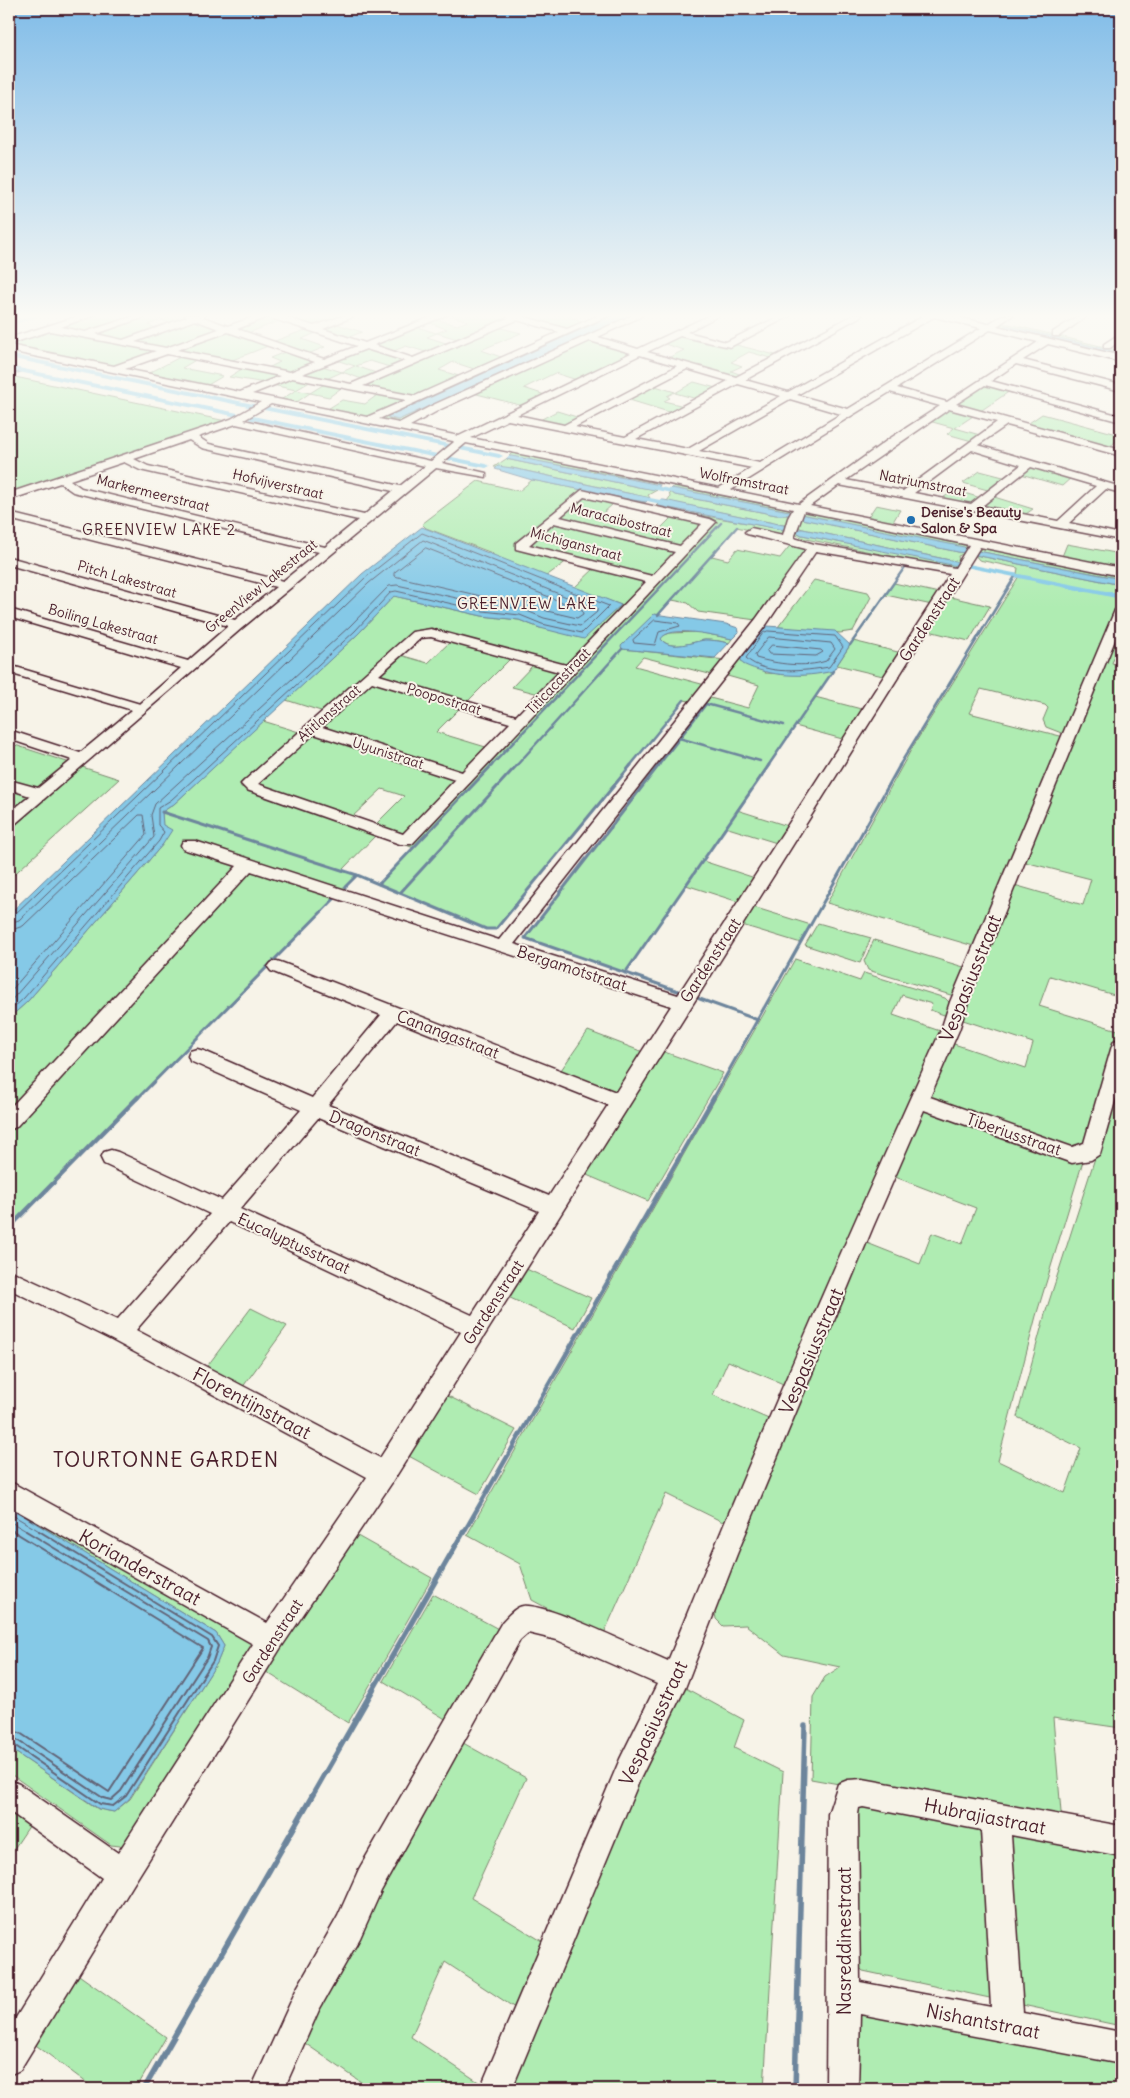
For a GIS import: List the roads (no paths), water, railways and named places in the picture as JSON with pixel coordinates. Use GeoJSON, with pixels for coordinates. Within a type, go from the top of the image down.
{"type":"FeatureCollection","features":[{"type":"Feature","properties":{"kind":"street"},"geometry":{"type":"LineString","coordinates":[[9,497],[191,437],[238,420],[250,413]]}},
{"type":"Feature","properties":{"kind":"street","name":"Wolframstraat"},"geometry":{"type":"LineString","coordinates":[[329,413],[460,441],[659,495],[720,492],[794,523],[967,558],[1121,572]]}},
{"type":"Feature","properties":{"kind":"street"},"geometry":{"type":"LineString","coordinates":[[369,420],[385,413]]}},
{"type":"Feature","properties":{"kind":"street"},"geometry":{"type":"LineString","coordinates":[[400,427],[426,413]]}},
{"type":"Feature","properties":{"kind":"street"},"geometry":{"type":"LineString","coordinates":[[460,441],[511,413]]}},
{"type":"Feature","properties":{"kind":"street"},"geometry":{"type":"LineString","coordinates":[[565,428],[594,413]]}},
{"type":"Feature","properties":{"kind":"street"},"geometry":{"type":"LineString","coordinates":[[626,440],[675,413]]}},
{"type":"Feature","properties":{"kind":"street"},"geometry":{"type":"LineString","coordinates":[[690,452],[758,413]]}},
{"type":"Feature","properties":{"kind":"street"},"geometry":{"type":"LineString","coordinates":[[720,492],[849,413]]}},
{"type":"Feature","properties":{"kind":"street"},"geometry":{"type":"LineString","coordinates":[[751,532],[794,523],[836,481],[937,413]]}},
{"type":"Feature","properties":{"kind":"street"},"geometry":{"type":"LineString","coordinates":[[977,413],[1121,453]]}},
{"type":"Feature","properties":{"kind":"street"},"geometry":{"type":"LineString","coordinates":[[1098,413],[1121,419]]}},
{"type":"Feature","properties":{"kind":"street"},"geometry":{"type":"LineString","coordinates":[[505,416],[763,467]]}},
{"type":"Feature","properties":{"kind":"street"},"geometry":{"type":"LineString","coordinates":[[238,420],[436,463],[482,475]]}},
{"type":"Feature","properties":{"kind":"street"},"geometry":{"type":"LineString","coordinates":[[904,494],[1005,421]]}},
{"type":"Feature","properties":{"kind":"street"},"geometry":{"type":"LineString","coordinates":[[191,437],[206,446],[402,490]]}},
{"type":"Feature","properties":{"kind":"street","name":"GreenView Lakestraat"},"geometry":{"type":"LineString","coordinates":[[9,821],[142,709],[237,625],[436,463],[460,441]]}},
{"type":"Feature","properties":{"kind":"street"},"geometry":{"type":"LineString","coordinates":[[969,446],[1121,490]]}},
{"type":"Feature","properties":{"kind":"street","name":"Hofvijverstraat"},"geometry":{"type":"LineString","coordinates":[[126,459],[144,468],[366,519]]}},
{"type":"Feature","properties":{"kind":"street"},"geometry":{"type":"LineString","coordinates":[[974,508],[1030,463]]}},
{"type":"Feature","properties":{"kind":"street","name":"Markermeerstraat"},"geometry":{"type":"LineString","coordinates":[[61,479],[77,490],[328,551]]}},
{"type":"Feature","properties":{"kind":"street","name":"Natriumstraat"},"geometry":{"type":"LineString","coordinates":[[836,481],[1121,537]]}},
{"type":"Feature","properties":{"kind":"street"},"geometry":{"type":"LineString","coordinates":[[1060,525],[1104,485]]}},
{"type":"Feature","properties":{"kind":"street","name":"Michiganstraat"},"geometry":{"type":"LineString","coordinates":[[654,580],[520,546],[582,493],[659,495],[710,522]]}},
{"type":"Feature","properties":{"kind":"street"},"geometry":{"type":"LineString","coordinates":[[9,516],[286,586]]}},
{"type":"Feature","properties":{"kind":"street","name":"Maracaibostraat"},"geometry":{"type":"LineString","coordinates":[[552,519],[682,550]]}},
{"type":"Feature","properties":{"kind":"street","name":"Titicacastraat"},"geometry":{"type":"LineString","coordinates":[[406,840],[710,522]]}},
{"type":"Feature","properties":{"kind":"street"},"geometry":{"type":"LineString","coordinates":[[794,523],[814,547],[967,558]]}},
{"type":"Feature","properties":{"kind":"street"},"geometry":{"type":"LineString","coordinates":[[503,946],[761,622],[814,547]]}},
{"type":"Feature","properties":{"kind":"street","name":"Gardenstraat"},"geometry":{"type":"LineString","coordinates":[[9,2059],[122,1874],[271,1640],[384,1473],[619,1101],[967,558]]}},
{"type":"Feature","properties":{"kind":"street","name":"Pitch Lakestraat"},"geometry":{"type":"LineString","coordinates":[[9,561],[237,625]]}},
{"type":"Feature","properties":{"kind":"street","name":"Vespasiusstraat"},"geometry":{"type":"LineString","coordinates":[[496,2089],[627,1778],[675,1678],[732,1536],[862,1227],[919,1101],[1121,610]]}},
{"type":"Feature","properties":{"kind":"street","name":"Boiling Lakestraat"},"geometry":{"type":"LineString","coordinates":[[9,613],[189,666]]}},
{"type":"Feature","properties":{"kind":"street","name":"Atitlanstraat"},"geometry":{"type":"LineString","coordinates":[[406,840],[252,787],[249,784],[417,635],[431,632],[568,670]]}},
{"type":"Feature","properties":{"kind":"street"},"geometry":{"type":"LineString","coordinates":[[9,669],[142,709]]}},
{"type":"Feature","properties":{"kind":"street","name":"Poopostraat"},"geometry":{"type":"LineString","coordinates":[[370,677],[518,721]]}},
{"type":"Feature","properties":{"kind":"street","name":"Uyunistraat"},"geometry":{"type":"LineString","coordinates":[[311,728],[465,778]]}},
{"type":"Feature","properties":{"kind":"street"},"geometry":{"type":"LineString","coordinates":[[9,734],[83,758]]}},
{"type":"Feature","properties":{"kind":"street"},"geometry":{"type":"LineString","coordinates":[[9,784],[40,794]]}},
{"type":"Feature","properties":{"kind":"street","name":"Bergamotstraat"},"geometry":{"type":"LineString","coordinates":[[189,845],[461,934],[682,1003]]}},
{"type":"Feature","properties":{"kind":"street"},"geometry":{"type":"LineString","coordinates":[[9,1122],[248,864]]}},
{"type":"Feature","properties":{"kind":"street","name":"Canangastraat"},"geometry":{"type":"LineString","coordinates":[[277,967],[619,1101]]}},
{"type":"Feature","properties":{"kind":"street"},"geometry":{"type":"LineString","coordinates":[[9,1279],[120,1333],[315,1108],[393,1013]]}},
{"type":"Feature","properties":{"kind":"street","name":"Tiberiusstraat"},"geometry":{"type":"LineString","coordinates":[[919,1101],[1072,1155],[1084,1154],[1093,1148],[1121,1046]]}},
{"type":"Feature","properties":{"kind":"street","name":"Dragonstraat"},"geometry":{"type":"LineString","coordinates":[[197,1056],[315,1108],[553,1207]]}},
{"type":"Feature","properties":{"kind":"street","name":"Eucalyptusstraat"},"geometry":{"type":"LineString","coordinates":[[111,1158],[476,1328]]}},
{"type":"Feature","properties":{"kind":"street","name":"Florentijnstraat"},"geometry":{"type":"LineString","coordinates":[[120,1333],[384,1473]]}},
{"type":"Feature","properties":{"kind":"street","name":"Korianderstraat"},"geometry":{"type":"LineString","coordinates":[[9,1493],[271,1640]]}},
{"type":"Feature","properties":{"kind":"street"},"geometry":{"type":"LineString","coordinates":[[267,2089],[308,1999],[349,1927],[370,1880],[511,1632],[524,1619],[558,1627],[675,1678]]}},
{"type":"Feature","properties":{"kind":"street","name":"Hubrajiastraat"},"geometry":{"type":"LineString","coordinates":[[848,1794],[863,1793],[1121,1841]]}},
{"type":"Feature","properties":{"kind":"street"},"geometry":{"type":"LineString","coordinates":[[9,1794],[122,1874]]}},
{"type":"Feature","properties":{"kind":"street","name":"Nasreddinestraat"},"geometry":{"type":"LineString","coordinates":[[842,2089],[844,1995],[843,1814],[848,1794]]}},
{"type":"Feature","properties":{"kind":"street"},"geometry":{"type":"LineString","coordinates":[[995,1817],[1008,2026]]}},
{"type":"Feature","properties":{"kind":"street","name":"Nishantstraat"},"geometry":{"type":"LineString","coordinates":[[844,1995],[1121,2048]]}},
{"type":"Feature","properties":{"kind":"water"},"geometry":{"type":"Polygon","coordinates":[[[396,413],[414,413],[398,420],[387,417],[396,413]]]}},
{"type":"Feature","properties":{"kind":"water"},"geometry":{"type":"Polygon","coordinates":[[[509,456],[660,485],[657,490],[638,487],[506,459],[509,456]]]}},
{"type":"Feature","properties":{"kind":"water"},"geometry":{"type":"Polygon","coordinates":[[[498,466],[650,498],[646,502],[532,480],[495,469],[498,466]]]}},
{"type":"Feature","properties":{"kind":"water"},"geometry":{"type":"Polygon","coordinates":[[[672,488],[793,512],[790,515],[776,515],[675,495],[669,491],[672,488]]]}},
{"type":"Feature","properties":{"kind":"water"},"geometry":{"type":"Polygon","coordinates":[[[660,500],[788,526],[787,530],[778,529],[659,506],[657,504],[660,500]]]}},
{"type":"Feature","properties":{"kind":"water"},"geometry":{"type":"Polygon","coordinates":[[[801,514],[967,549],[965,553],[958,552],[802,519],[799,518],[801,514]]]}},
{"type":"Feature","properties":{"kind":"water"},"geometry":{"type":"Polygon","coordinates":[[[422,527],[621,605],[584,639],[540,628],[519,620],[482,616],[394,596],[358,634],[174,804],[162,812],[163,825],[172,830],[163,844],[27,1002],[9,1018],[9,914],[362,574],[422,527]]]}},
{"type":"Feature","properties":{"kind":"water"},"geometry":{"type":"Polygon","coordinates":[[[798,529],[959,562],[957,565],[952,565],[802,535],[796,532],[798,529]]]}},
{"type":"Feature","properties":{"kind":"water"},"geometry":{"type":"Polygon","coordinates":[[[978,551],[1121,579],[1121,585],[975,555],[978,551]]]}},
{"type":"Feature","properties":{"kind":"water"},"geometry":{"type":"Polygon","coordinates":[[[654,614],[726,624],[738,628],[739,632],[732,639],[694,632],[673,632],[661,639],[670,645],[682,645],[705,640],[729,643],[715,658],[622,649],[621,646],[654,614]]]}},
{"type":"Feature","properties":{"kind":"water"},"geometry":{"type":"Polygon","coordinates":[[[767,626],[835,631],[850,645],[833,671],[810,675],[764,672],[743,664],[740,658],[761,628],[767,626]]]}},
{"type":"Feature","properties":{"kind":"water"},"geometry":{"type":"Polygon","coordinates":[[[9,1507],[216,1633],[224,1646],[217,1663],[129,1799],[114,1812],[99,1809],[9,1748],[9,1507]]]}},
{"type":"Feature","properties":{"kind":"waterway"},"geometry":{"type":"LineString","coordinates":[[228,413],[486,466]]}},
{"type":"Feature","properties":{"kind":"waterway"},"geometry":{"type":"LineString","coordinates":[[288,413],[499,456]]}},
{"type":"Feature","properties":{"kind":"waterway"},"geometry":{"type":"LineString","coordinates":[[642,485],[686,494]]}},
{"type":"Feature","properties":{"kind":"waterway"},"geometry":{"type":"LineString","coordinates":[[633,496],[675,505]]}},
{"type":"Feature","properties":{"kind":"waterway"},"geometry":{"type":"LineString","coordinates":[[491,766],[721,523]]}},
{"type":"Feature","properties":{"kind":"waterway"},"geometry":{"type":"LineString","coordinates":[[658,615],[737,527]]}},
{"type":"Feature","properties":{"kind":"waterway"},"geometry":{"type":"LineString","coordinates":[[951,562],[1121,597]]}},
{"type":"Feature","properties":{"kind":"waterway"},"geometry":{"type":"LineString","coordinates":[[850,645],[907,564]]}},
{"type":"Feature","properties":{"kind":"waterway"},"geometry":{"type":"LineString","coordinates":[[899,766],[1016,575]]}},
{"type":"Feature","properties":{"kind":"waterway"},"geometry":{"type":"LineString","coordinates":[[516,766],[622,649]]}},
{"type":"Feature","properties":{"kind":"waterway"},"geometry":{"type":"LineString","coordinates":[[768,766],[833,671]]}},
{"type":"Feature","properties":{"kind":"waterway"},"geometry":{"type":"LineString","coordinates":[[630,766],[684,700]]}},
{"type":"Feature","properties":{"kind":"waterway"},"geometry":{"type":"LineString","coordinates":[[680,738],[706,704],[784,725]]}},
{"type":"Feature","properties":{"kind":"waterway"},"geometry":{"type":"LineString","coordinates":[[658,766],[680,738]]}},
{"type":"Feature","properties":{"kind":"waterway"},"geometry":{"type":"LineString","coordinates":[[680,738],[760,761]]}},
{"type":"Feature","properties":{"kind":"waterway"},"geometry":{"type":"LineString","coordinates":[[379,884],[492,765]]}},
{"type":"Feature","properties":{"kind":"waterway"},"geometry":{"type":"LineString","coordinates":[[400,893],[517,765]]}},
{"type":"Feature","properties":{"kind":"waterway"},"geometry":{"type":"LineString","coordinates":[[400,893],[486,929],[496,929],[631,765]]}},
{"type":"Feature","properties":{"kind":"waterway"},"geometry":{"type":"LineString","coordinates":[[625,973],[525,938],[659,765]]}},
{"type":"Feature","properties":{"kind":"waterway"},"geometry":{"type":"LineString","coordinates":[[625,973],[769,765]]}},
{"type":"Feature","properties":{"kind":"waterway"},"geometry":{"type":"LineString","coordinates":[[757,1020],[900,765]]}},
{"type":"Feature","properties":{"kind":"waterway"},"geometry":{"type":"LineString","coordinates":[[162,812],[357,875]]}},
{"type":"Feature","properties":{"kind":"waterway"},"geometry":{"type":"LineString","coordinates":[[345,887],[357,875]]}},
{"type":"Feature","properties":{"kind":"waterway"},"geometry":{"type":"LineString","coordinates":[[357,875],[400,893]]}},
{"type":"Feature","properties":{"kind":"waterway"},"geometry":{"type":"LineString","coordinates":[[137,1099],[335,898]]}},
{"type":"Feature","properties":{"kind":"waterway"},"geometry":{"type":"LineString","coordinates":[[625,973],[678,991]]}},
{"type":"Feature","properties":{"kind":"waterway"},"geometry":{"type":"LineString","coordinates":[[697,998],[757,1020]]}},
{"type":"Feature","properties":{"kind":"waterway"},"geometry":{"type":"LineString","coordinates":[[713,1099],[757,1020]]}},
{"type":"Feature","properties":{"kind":"waterway"},"geometry":{"type":"LineString","coordinates":[[9,1228],[138,1097]]}},
{"type":"Feature","properties":{"kind":"waterway"},"geometry":{"type":"LineString","coordinates":[[464,1532],[714,1097]]}},
{"type":"Feature","properties":{"kind":"waterway"},"geometry":{"type":"LineString","coordinates":[[144,2089],[464,1531]]}},
{"type":"Feature","properties":{"kind":"waterway"},"geometry":{"type":"LineString","coordinates":[[795,2089],[805,1726]]}},
{"type":"Feature","properties":{"kind":"place","name":"Denise's Beauty Salon & Spa"},"geometry":{"type":"Point","coordinates":[911,520]}},
{"type":"Feature","properties":{"kind":"district","name":"GREENVIEW LAKE 2"},"geometry":{"type":"Point","coordinates":[159,529]}},
{"type":"Feature","properties":{"kind":"district","name":"GREENVIEW LAKE"},"geometry":{"type":"Point","coordinates":[527,603]}},
{"type":"Feature","properties":{"kind":"district","name":"TOURTONNE GARDEN"},"geometry":{"type":"Point","coordinates":[166,1459]}}]}
